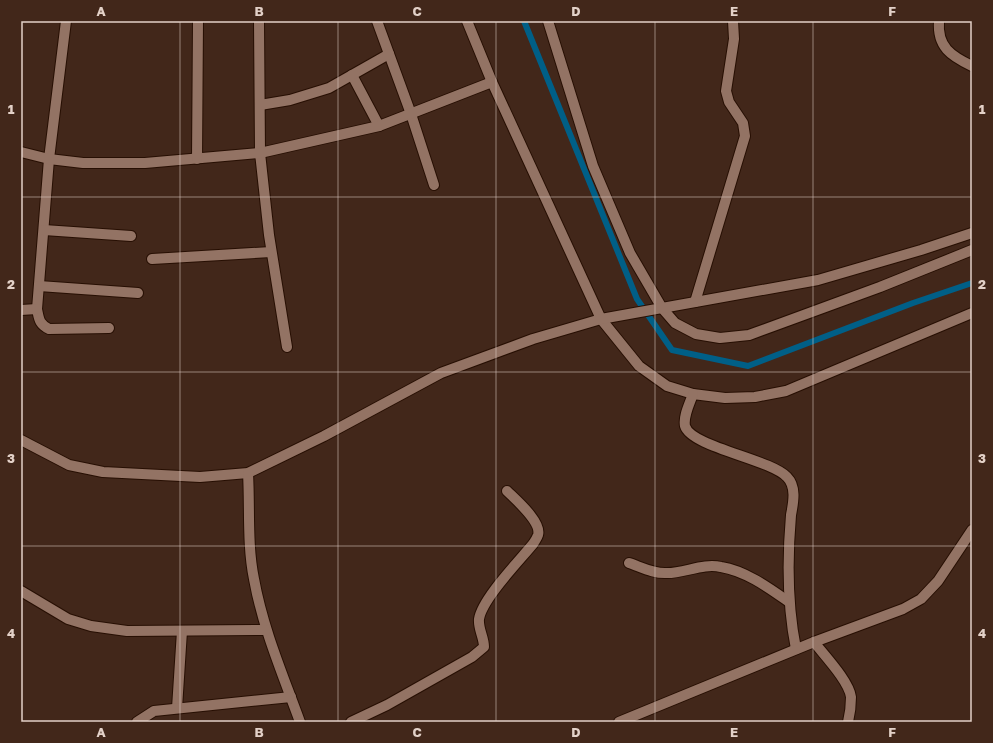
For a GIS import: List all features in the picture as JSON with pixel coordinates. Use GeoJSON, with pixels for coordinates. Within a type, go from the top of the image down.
{"type":"FeatureCollection","features":[{"type":"Feature","properties":{"kind":"street"},"geometry":{"type":"LineString","coordinates":[[66,21],[49,159],[37,309],[39,320],[42,325],[49,328],[109,328]]}},
{"type":"Feature","properties":{"kind":"street"},"geometry":{"type":"LineString","coordinates":[[197,159],[198,21]]}},
{"type":"Feature","properties":{"kind":"street"},"geometry":{"type":"LineString","coordinates":[[259,21],[260,153],[271,252],[287,347]]}},
{"type":"Feature","properties":{"kind":"street"},"geometry":{"type":"LineString","coordinates":[[377,21],[411,114],[434,184]]}},
{"type":"Feature","properties":{"kind":"street"},"geometry":{"type":"LineString","coordinates":[[467,21],[492,82],[605,318],[639,366],[667,386],[693,394],[725,398],[755,396],[786,391],[972,313]]}},
{"type":"Feature","properties":{"kind":"street"},"geometry":{"type":"LineString","coordinates":[[548,21],[593,166],[630,254],[660,309],[675,323],[696,334],[720,338],[749,335],[880,287],[972,250]]}},
{"type":"Feature","properties":{"kind":"street"},"geometry":{"type":"LineString","coordinates":[[695,302],[745,136],[743,123],[729,102],[726,91],[734,39],[732,21]]}},
{"type":"Feature","properties":{"kind":"street"},"geometry":{"type":"LineString","coordinates":[[939,21],[942,44],[954,57],[972,66]]}},
{"type":"Feature","properties":{"kind":"street"},"geometry":{"type":"LineString","coordinates":[[260,105],[290,100],[329,88],[389,54]]}},
{"type":"Feature","properties":{"kind":"street"},"geometry":{"type":"LineString","coordinates":[[352,75],[379,126]]}},
{"type":"Feature","properties":{"kind":"street"},"geometry":{"type":"LineString","coordinates":[[21,152],[49,159],[83,163],[145,163],[260,153],[379,126],[492,82]]}},
{"type":"Feature","properties":{"kind":"street"},"geometry":{"type":"LineString","coordinates":[[44,230],[131,236]]}},
{"type":"Feature","properties":{"kind":"street"},"geometry":{"type":"LineString","coordinates":[[21,440],[69,465],[103,472],[200,477],[248,472],[324,436],[441,373],[533,339],[605,318],[818,280],[921,250],[972,233]]}},
{"type":"Feature","properties":{"kind":"street"},"geometry":{"type":"LineString","coordinates":[[152,259],[271,252]]}},
{"type":"Feature","properties":{"kind":"street"},"geometry":{"type":"LineString","coordinates":[[39,286],[138,293]]}},
{"type":"Feature","properties":{"kind":"street"},"geometry":{"type":"LineString","coordinates":[[21,310],[37,309]]}},
{"type":"Feature","properties":{"kind":"street"},"geometry":{"type":"LineString","coordinates":[[693,394],[685,419],[685,427],[690,433],[705,442],[775,469],[787,477],[792,485],[793,496],[788,555],[789,602],[796,649]]}},
{"type":"Feature","properties":{"kind":"street"},"geometry":{"type":"LineString","coordinates":[[248,472],[251,560],[254,579],[266,630],[300,722]]}},
{"type":"Feature","properties":{"kind":"street"},"geometry":{"type":"LineString","coordinates":[[351,722],[387,705],[472,657],[484,646],[484,639],[479,626],[481,611],[489,597],[533,544],[538,534],[538,526],[533,518],[507,491]]}},
{"type":"Feature","properties":{"kind":"street"},"geometry":{"type":"LineString","coordinates":[[619,722],[638,718],[796,649],[903,609],[921,599],[938,581],[972,530]]}},
{"type":"Feature","properties":{"kind":"street"},"geometry":{"type":"LineString","coordinates":[[629,563],[655,572],[666,573],[721,566],[738,572],[763,585],[789,602]]}},
{"type":"Feature","properties":{"kind":"street"},"geometry":{"type":"LineString","coordinates":[[21,591],[68,619],[91,626],[127,631],[266,630]]}},
{"type":"Feature","properties":{"kind":"street"},"geometry":{"type":"LineString","coordinates":[[178,708],[182,631]]}},
{"type":"Feature","properties":{"kind":"street"},"geometry":{"type":"LineString","coordinates":[[814,642],[848,686],[851,696],[851,709],[848,722]]}},
{"type":"Feature","properties":{"kind":"street"},"geometry":{"type":"LineString","coordinates":[[136,722],[154,711],[291,697]]}},
{"type":"Feature","properties":{"kind":"waterway"},"geometry":{"type":"LineString","coordinates":[[524,21],[637,299],[672,350],[748,366],[913,303],[972,283]]}}]}
